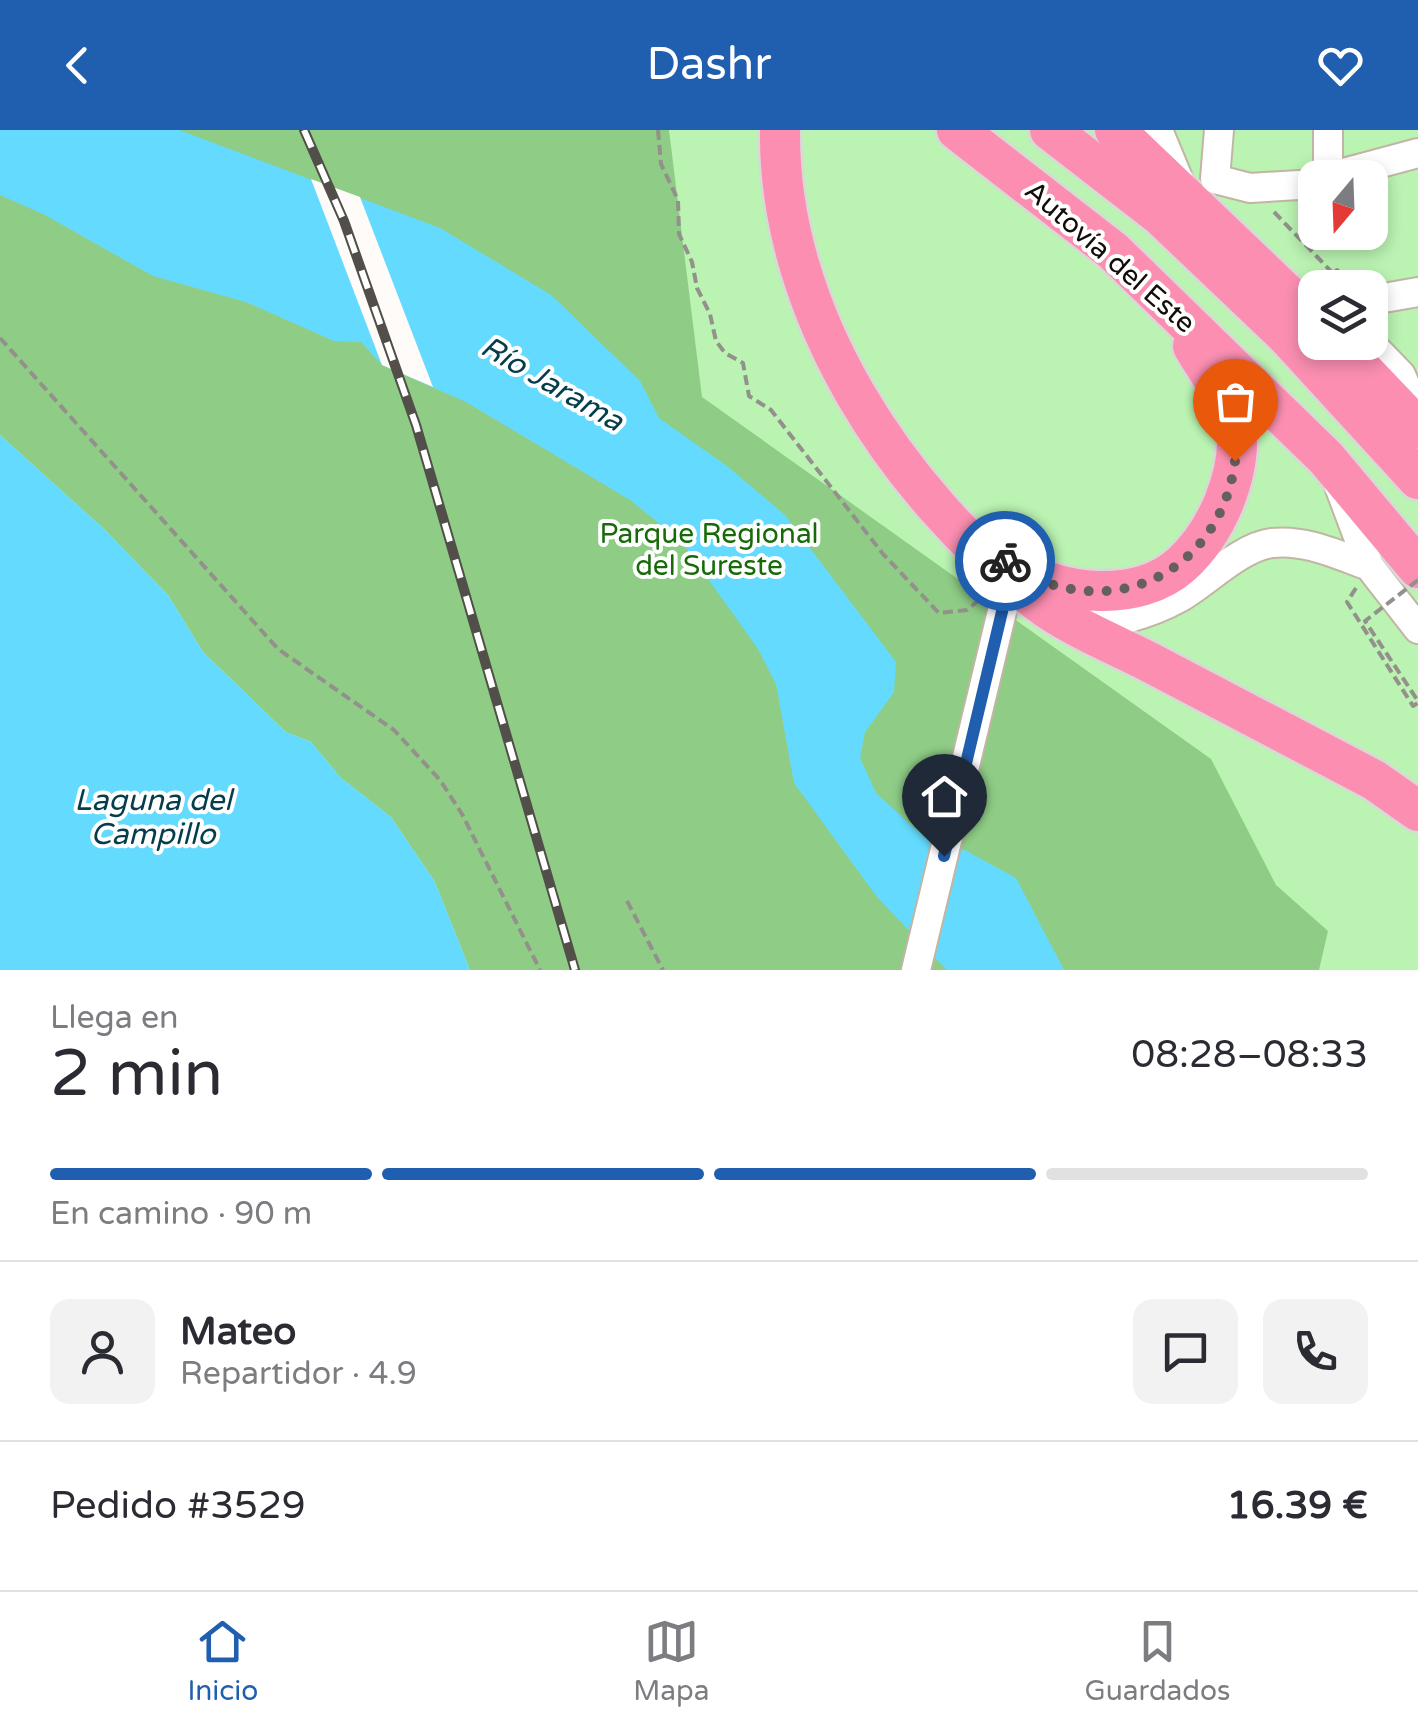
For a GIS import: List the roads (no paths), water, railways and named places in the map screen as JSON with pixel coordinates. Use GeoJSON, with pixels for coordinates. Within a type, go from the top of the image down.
{"type":"FeatureCollection","features":[{"type":"Feature","properties":{"kind":"highway"},"geometry":{"type":"LineString","coordinates":[[780,130],[780,166],[790,235],[816,315],[851,388],[902,465],[944,513],[1008,569],[1040,604],[1374,780],[1418,811]]}},
{"type":"Feature","properties":{"kind":"highway","name":"Autovía del Este"},"geometry":{"type":"LineString","coordinates":[[958,130],[1113,251],[1169,304],[1326,458],[1418,568]]}},
{"type":"Feature","properties":{"kind":"highway","name":"Autovía del Este"},"geometry":{"type":"LineString","coordinates":[[1050,130],[1161,216],[1287,336],[1418,479]]}},
{"type":"Feature","properties":{"kind":"highway"},"geometry":{"type":"LineString","coordinates":[[1140,133],[1186,198],[1298,304]]}},
{"type":"Feature","properties":{"kind":"highway"},"geometry":{"type":"LineString","coordinates":[[1008,569],[1047,583],[1094,592],[1139,586],[1179,567],[1213,528],[1232,482],[1237,440],[1225,402],[1169,304]]}},
{"type":"Feature","properties":{"kind":"highway"},"geometry":{"type":"LineString","coordinates":[[1353,360],[1418,428]]}},
{"type":"Feature","properties":{"kind":"street"},"geometry":{"type":"LineString","coordinates":[[1219,130],[1215,179],[1250,188],[1298,182]]}},
{"type":"Feature","properties":{"kind":"street"},"geometry":{"type":"LineString","coordinates":[[1324,160],[1328,130]]}},
{"type":"Feature","properties":{"kind":"street"},"geometry":{"type":"LineString","coordinates":[[1388,161],[1418,153]]}},
{"type":"Feature","properties":{"kind":"street"},"geometry":{"type":"LineString","coordinates":[[1251,256],[1298,272]]}},
{"type":"Feature","properties":{"kind":"street"},"geometry":{"type":"LineString","coordinates":[[1388,293],[1418,292]]}},
{"type":"Feature","properties":{"kind":"street"},"geometry":{"type":"LineString","coordinates":[[1386,360],[1401,375],[1418,414]]}},
{"type":"Feature","properties":{"kind":"street"},"geometry":{"type":"LineString","coordinates":[[1326,458],[1369,566],[1418,629]]}},
{"type":"Feature","properties":{"kind":"street"},"geometry":{"type":"LineString","coordinates":[[1080,626],[1140,614],[1180,597],[1220,567],[1270,543],[1313,546],[1369,566]]}},
{"type":"Feature","properties":{"kind":"street"},"geometry":{"type":"LineString","coordinates":[[916,970],[999,628],[1008,569]]}},
{"type":"Feature","properties":{"kind":"water","name":"Río Jarama"},"geometry":{"type":"Polygon","coordinates":[[[0,130],[179,130],[440,228],[551,295],[640,381],[659,418],[727,466],[785,515],[896,662],[894,692],[865,732],[860,758],[876,793],[924,837],[961,848],[1016,878],[1064,970],[947,970],[877,897],[794,783],[776,684],[758,649],[681,541],[630,500],[466,402],[382,365],[361,342],[334,341],[246,302],[153,276],[45,215],[0,195],[0,130]]]}},
{"type":"Feature","properties":{"kind":"water","name":"Laguna del Campillo"},"geometry":{"type":"Polygon","coordinates":[[[0,435],[104,529],[168,595],[203,652],[286,732],[311,742],[341,778],[391,817],[435,882],[470,970],[0,970],[0,435]]]}},
{"type":"Feature","properties":{"kind":"railway"},"geometry":{"type":"LineString","coordinates":[[304,130],[344,221],[416,425],[575,970]]}},
{"type":"Feature","properties":{"kind":"park label","name":"Parque Regional del Sureste"},"geometry":{"type":"Point","coordinates":[709,550]}}]}
